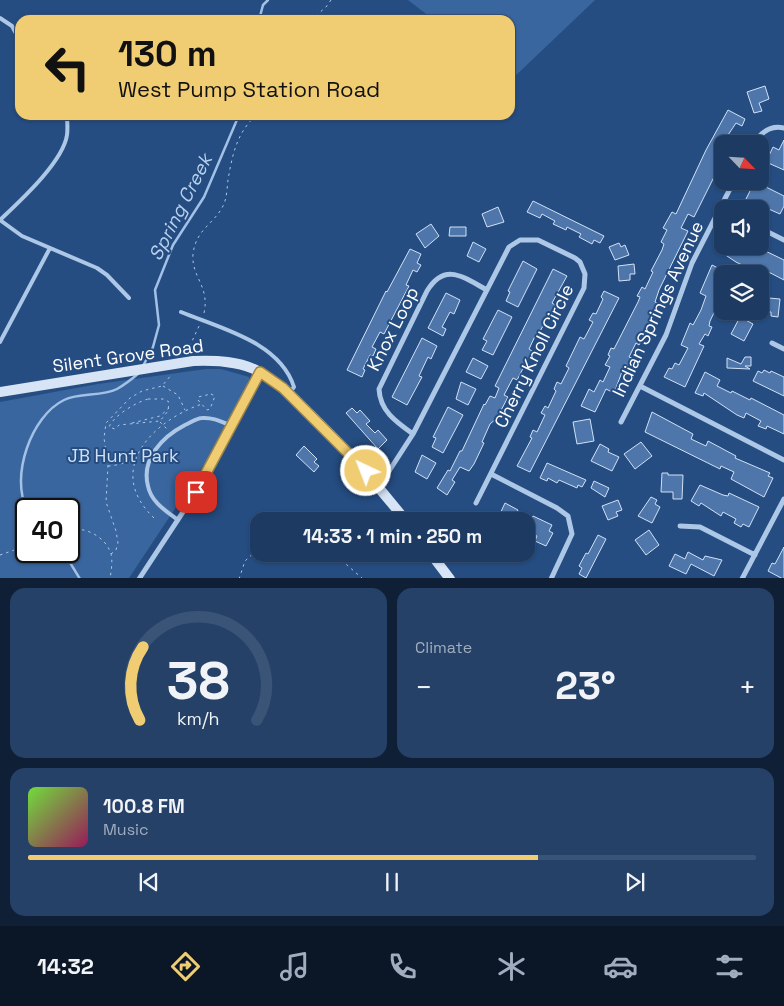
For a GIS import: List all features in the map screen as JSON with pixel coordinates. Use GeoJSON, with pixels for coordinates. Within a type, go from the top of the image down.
{"type":"FeatureCollection","features":[{"type":"Feature","properties":{"kind":"street"},"geometry":{"type":"LineString","coordinates":[[762,135],[767,129],[775,126],[784,128]]}},
{"type":"Feature","properties":{"kind":"street","name":"Indian Springs Avenue"},"geometry":{"type":"LineString","coordinates":[[621,422],[666,335],[692,262],[714,222]]}},
{"type":"Feature","properties":{"kind":"street"},"geometry":{"type":"LineString","coordinates":[[769,232],[784,240]]}},
{"type":"Feature","properties":{"kind":"street","name":"Cherry Knoll Circle"},"geometry":{"type":"LineString","coordinates":[[380,485],[413,434],[509,247],[520,240],[529,238],[538,240],[580,262],[585,274],[584,288],[476,503]]}},
{"type":"Feature","properties":{"kind":"street","name":"Knox Loop"},"geometry":{"type":"LineString","coordinates":[[413,434],[384,408],[379,398],[379,389],[427,291],[438,277],[449,274],[464,277],[487,290]]}},
{"type":"Feature","properties":{"kind":"street"},"geometry":{"type":"LineString","coordinates":[[772,343],[784,349]]}},
{"type":"Feature","properties":{"kind":"street","name":"Silent Grove Road"},"geometry":{"type":"LineString","coordinates":[[0,392],[189,360],[233,362],[260,372],[289,394],[380,485],[400,512]]}},
{"type":"Feature","properties":{"kind":"street"},"geometry":{"type":"LineString","coordinates":[[140,578],[202,483],[260,372]]}},
{"type":"Feature","properties":{"kind":"street"},"geometry":{"type":"LineString","coordinates":[[640,386],[784,460]]}},
{"type":"Feature","properties":{"kind":"street"},"geometry":{"type":"LineString","coordinates":[[491,474],[557,508],[568,516],[572,534],[551,578]]}},
{"type":"Feature","properties":{"kind":"street"},"geometry":{"type":"LineString","coordinates":[[742,578],[784,499]]}},
{"type":"Feature","properties":{"kind":"street"},"geometry":{"type":"LineString","coordinates":[[680,526],[700,528],[755,555]]}},
{"type":"Feature","properties":{"kind":"street"},"geometry":{"type":"LineString","coordinates":[[437,562],[450,578]]}},
{"type":"Feature","properties":{"kind":"lane"},"geometry":{"type":"LineString","coordinates":[[0,18],[12,26],[15,32]]}},
{"type":"Feature","properties":{"kind":"lane"},"geometry":{"type":"LineString","coordinates":[[67,120],[67,135],[62,150],[48,169],[0,220],[22,236],[107,274],[129,298]]}},
{"type":"Feature","properties":{"kind":"lane"},"geometry":{"type":"LineString","coordinates":[[0,342],[50,248]]}},
{"type":"Feature","properties":{"kind":"lane"},"geometry":{"type":"LineString","coordinates":[[181,312],[256,343],[271,354],[292,380],[294,387],[289,394]]}},
{"type":"Feature","properties":{"kind":"lane"},"geometry":{"type":"LineString","coordinates":[[178,520],[155,501],[148,487],[147,468],[150,456],[156,447],[172,432],[200,418],[214,418],[232,426]]}},
{"type":"Feature","properties":{"kind":"path"},"geometry":{"type":"LineString","coordinates":[[317,15],[326,7],[330,0]]}},
{"type":"Feature","properties":{"kind":"path"},"geometry":{"type":"LineString","coordinates":[[189,360],[206,301],[205,292],[194,265],[193,254],[198,239],[207,224],[223,206],[235,148],[241,133],[253,120]]}},
{"type":"Feature","properties":{"kind":"path"},"geometry":{"type":"LineString","coordinates":[[111,554],[116,550],[118,543],[106,502],[108,466],[104,438],[106,423],[130,398],[142,390],[162,386],[173,372]]}},
{"type":"Feature","properties":{"kind":"path"},"geometry":{"type":"LineString","coordinates":[[162,386],[178,395],[185,410]]}},
{"type":"Feature","properties":{"kind":"path"},"geometry":{"type":"LineString","coordinates":[[214,395],[210,408],[206,409],[198,396],[214,395]]}},
{"type":"Feature","properties":{"kind":"path"},"geometry":{"type":"LineString","coordinates":[[164,399],[170,402],[169,408],[159,421],[119,425],[114,429],[110,427],[127,408],[133,407],[138,402],[164,399]]}},
{"type":"Feature","properties":{"kind":"path"},"geometry":{"type":"LineString","coordinates":[[129,424],[160,416],[169,408]]}},
{"type":"Feature","properties":{"kind":"path"},"geometry":{"type":"LineString","coordinates":[[159,421],[161,425],[172,432]]}},
{"type":"Feature","properties":{"kind":"path"},"geometry":{"type":"LineString","coordinates":[[108,466],[119,466],[127,461],[135,462]]}},
{"type":"Feature","properties":{"kind":"path"},"geometry":{"type":"LineString","coordinates":[[134,471],[147,468]]}},
{"type":"Feature","properties":{"kind":"path"},"geometry":{"type":"LineString","coordinates":[[80,529],[91,533],[102,541],[111,554],[110,578]]}},
{"type":"Feature","properties":{"kind":"path"},"geometry":{"type":"LineString","coordinates":[[0,555],[15,550]]}},
{"type":"Feature","properties":{"kind":"path"},"geometry":{"type":"LineString","coordinates":[[239,578],[245,561],[250,556]]}},
{"type":"Feature","properties":{"kind":"path"},"geometry":{"type":"LineString","coordinates":[[344,562],[362,578]]}},
{"type":"Feature","properties":{"kind":"green space"},"geometry":{"type":"Polygon","coordinates":[[[408,0],[595,0],[515,76],[515,15],[428,15],[408,0]]]}},
{"type":"Feature","properties":{"kind":"green space","name":"JB Hunt Park"},"geometry":{"type":"Polygon","coordinates":[[[206,369],[221,369],[249,377],[249,388],[231,424],[129,578],[0,578],[0,402],[98,384],[206,369]]]}},
{"type":"Feature","properties":{"kind":"building"},"geometry":{"type":"Polygon","coordinates":[[[765,86],[769,99],[759,103],[762,111],[754,113],[747,92],[765,86]]]}},
{"type":"Feature","properties":{"kind":"building"},"geometry":{"type":"Polygon","coordinates":[[[728,110],[745,119],[742,126],[736,123],[728,135],[714,135],[728,110]]]}},
{"type":"Feature","properties":{"kind":"building"},"geometry":{"type":"Polygon","coordinates":[[[714,135],[714,177],[694,217],[688,214],[681,228],[688,231],[659,290],[655,302],[657,303],[643,337],[639,345],[636,343],[629,357],[632,358],[628,366],[625,364],[614,393],[606,389],[595,412],[581,406],[589,389],[594,392],[600,380],[603,382],[610,367],[605,365],[610,356],[608,355],[611,348],[614,349],[638,302],[640,297],[637,296],[642,287],[645,289],[653,272],[651,271],[662,250],[664,244],[661,242],[667,230],[663,228],[672,212],[676,214],[714,135]]]}},
{"type":"Feature","properties":{"kind":"building"},"geometry":{"type":"Polygon","coordinates":[[[784,140],[784,170],[769,163],[769,156],[773,147],[779,150],[784,140]]]}},
{"type":"Feature","properties":{"kind":"building"},"geometry":{"type":"Polygon","coordinates":[[[769,188],[784,196],[784,206],[780,214],[769,209],[769,200],[746,199],[750,190],[769,188]]]}},
{"type":"Feature","properties":{"kind":"building"},"geometry":{"type":"Polygon","coordinates":[[[533,201],[604,236],[600,243],[594,240],[592,244],[579,237],[581,234],[567,227],[566,230],[553,224],[555,221],[542,214],[540,218],[527,212],[533,201]]]}},
{"type":"Feature","properties":{"kind":"building"},"geometry":{"type":"Polygon","coordinates":[[[498,207],[504,222],[487,227],[482,214],[498,207]]]}},
{"type":"Feature","properties":{"kind":"building"},"geometry":{"type":"Polygon","coordinates":[[[431,224],[439,236],[425,248],[416,234],[431,224]]]}},
{"type":"Feature","properties":{"kind":"building"},"geometry":{"type":"Polygon","coordinates":[[[450,227],[466,227],[466,236],[449,236],[450,227]]]}},
{"type":"Feature","properties":{"kind":"building"},"geometry":{"type":"Polygon","coordinates":[[[473,242],[486,249],[479,262],[467,256],[473,242]]]}},
{"type":"Feature","properties":{"kind":"building"},"geometry":{"type":"Polygon","coordinates":[[[619,243],[621,247],[625,245],[629,255],[615,260],[609,247],[619,243]]]}},
{"type":"Feature","properties":{"kind":"building"},"geometry":{"type":"Polygon","coordinates":[[[410,249],[421,254],[417,263],[421,265],[417,272],[413,270],[406,285],[409,286],[384,334],[380,332],[372,347],[376,349],[373,356],[370,355],[363,369],[365,370],[362,377],[347,370],[386,291],[410,249]]]}},
{"type":"Feature","properties":{"kind":"building"},"geometry":{"type":"Polygon","coordinates":[[[769,253],[784,260],[784,280],[769,272],[769,265],[742,265],[726,255],[769,255],[769,253]]]}},
{"type":"Feature","properties":{"kind":"building"},"geometry":{"type":"Polygon","coordinates":[[[523,261],[537,269],[518,307],[506,301],[510,292],[508,291],[523,261]]]}},
{"type":"Feature","properties":{"kind":"building"},"geometry":{"type":"Polygon","coordinates":[[[634,264],[635,274],[630,274],[630,280],[619,281],[618,266],[634,264]]]}},
{"type":"Feature","properties":{"kind":"building"},"geometry":{"type":"Polygon","coordinates":[[[712,265],[714,266],[714,313],[709,326],[712,327],[708,336],[705,334],[699,344],[704,346],[685,387],[664,377],[669,368],[672,369],[675,363],[679,365],[688,348],[681,345],[690,323],[693,325],[701,310],[706,296],[700,293],[712,265]]]}},
{"type":"Feature","properties":{"kind":"building"},"geometry":{"type":"Polygon","coordinates":[[[553,269],[567,276],[552,303],[555,305],[539,333],[537,332],[529,349],[532,351],[517,380],[513,378],[504,395],[508,397],[497,418],[490,424],[474,464],[469,471],[460,467],[452,480],[455,482],[447,495],[437,488],[448,470],[450,471],[460,451],[462,451],[484,404],[490,396],[495,398],[499,388],[495,386],[553,269]]]}},
{"type":"Feature","properties":{"kind":"building"},"geometry":{"type":"Polygon","coordinates":[[[604,291],[619,298],[530,472],[517,466],[532,438],[530,437],[533,430],[537,432],[545,415],[541,413],[545,406],[548,408],[556,391],[554,389],[557,382],[561,384],[569,368],[566,366],[580,337],[584,339],[593,322],[589,320],[593,313],[596,314],[603,299],[601,297],[604,291]]]}},
{"type":"Feature","properties":{"kind":"building"},"geometry":{"type":"Polygon","coordinates":[[[446,293],[460,300],[454,314],[450,312],[442,327],[446,329],[443,336],[428,328],[446,293]]]}},
{"type":"Feature","properties":{"kind":"building"},"geometry":{"type":"Polygon","coordinates":[[[769,298],[780,299],[778,317],[771,316],[769,298]]]}},
{"type":"Feature","properties":{"kind":"building"},"geometry":{"type":"Polygon","coordinates":[[[498,310],[512,317],[493,355],[482,350],[487,341],[483,339],[498,310]]]}},
{"type":"Feature","properties":{"kind":"building"},"geometry":{"type":"Polygon","coordinates":[[[738,320],[746,320],[753,324],[744,341],[731,334],[738,320]]]}},
{"type":"Feature","properties":{"kind":"building"},"geometry":{"type":"Polygon","coordinates":[[[422,338],[437,346],[431,359],[428,357],[419,376],[422,377],[407,405],[392,397],[422,338]]]}},
{"type":"Feature","properties":{"kind":"building"},"geometry":{"type":"Polygon","coordinates":[[[745,357],[751,357],[751,366],[745,366],[750,369],[727,368],[727,358],[741,364],[745,357]]]}},
{"type":"Feature","properties":{"kind":"building"},"geometry":{"type":"Polygon","coordinates":[[[473,358],[488,366],[481,379],[466,372],[473,358]]]}},
{"type":"Feature","properties":{"kind":"building"},"geometry":{"type":"Polygon","coordinates":[[[764,370],[784,377],[784,396],[753,381],[758,371],[762,373],[764,370]]]}},
{"type":"Feature","properties":{"kind":"building"},"geometry":{"type":"Polygon","coordinates":[[[705,372],[720,380],[717,386],[750,400],[751,398],[784,415],[784,434],[767,426],[766,429],[758,426],[761,421],[746,413],[744,418],[737,415],[704,393],[703,396],[695,393],[705,372]]]}},
{"type":"Feature","properties":{"kind":"building"},"geometry":{"type":"Polygon","coordinates":[[[461,382],[476,389],[468,405],[456,399],[461,382]]]}},
{"type":"Feature","properties":{"kind":"building"},"geometry":{"type":"Polygon","coordinates":[[[448,407],[463,415],[443,453],[432,447],[436,438],[433,437],[448,407]]]}},
{"type":"Feature","properties":{"kind":"building"},"geometry":{"type":"Polygon","coordinates":[[[352,408],[357,413],[360,410],[370,421],[366,424],[375,433],[378,430],[387,440],[378,449],[346,413],[352,408]]]}},
{"type":"Feature","properties":{"kind":"building"},"geometry":{"type":"Polygon","coordinates":[[[652,412],[693,434],[691,439],[706,446],[708,441],[736,456],[735,458],[770,473],[768,476],[773,478],[764,497],[731,479],[734,472],[721,466],[720,469],[645,432],[652,412]]]}},
{"type":"Feature","properties":{"kind":"building"},"geometry":{"type":"Polygon","coordinates":[[[590,419],[594,441],[577,444],[573,422],[590,419]]]}},
{"type":"Feature","properties":{"kind":"building"},"geometry":{"type":"Polygon","coordinates":[[[641,442],[652,456],[635,469],[624,454],[641,442]]]}},
{"type":"Feature","properties":{"kind":"building"},"geometry":{"type":"Polygon","coordinates":[[[600,444],[609,449],[608,452],[619,457],[612,471],[591,461],[600,444]]]}},
{"type":"Feature","properties":{"kind":"building"},"geometry":{"type":"Polygon","coordinates":[[[304,446],[317,459],[314,462],[319,466],[314,472],[296,455],[304,446]]]}},
{"type":"Feature","properties":{"kind":"building"},"geometry":{"type":"Polygon","coordinates":[[[422,455],[436,463],[427,479],[415,472],[422,455]]]}},
{"type":"Feature","properties":{"kind":"building"},"geometry":{"type":"Polygon","coordinates":[[[547,463],[586,480],[582,487],[578,485],[577,488],[559,480],[557,483],[548,478],[547,481],[540,478],[547,463]]]}},
{"type":"Feature","properties":{"kind":"building"},"geometry":{"type":"Polygon","coordinates":[[[662,473],[683,475],[682,499],[673,499],[673,492],[661,492],[662,473]]]}},
{"type":"Feature","properties":{"kind":"building"},"geometry":{"type":"Polygon","coordinates":[[[594,481],[609,488],[605,497],[591,488],[594,481]]]}},
{"type":"Feature","properties":{"kind":"building"},"geometry":{"type":"Polygon","coordinates":[[[700,485],[723,495],[728,496],[729,493],[759,507],[749,527],[743,524],[741,527],[734,523],[736,519],[723,512],[721,516],[701,503],[699,506],[691,501],[700,485]]]}},
{"type":"Feature","properties":{"kind":"building"},"geometry":{"type":"Polygon","coordinates":[[[651,497],[657,500],[655,504],[660,507],[652,523],[638,516],[651,497]]]}},
{"type":"Feature","properties":{"kind":"building"},"geometry":{"type":"Polygon","coordinates":[[[618,500],[622,510],[616,512],[618,516],[608,520],[602,506],[618,500]]]}},
{"type":"Feature","properties":{"kind":"building"},"geometry":{"type":"Polygon","coordinates":[[[505,503],[518,510],[517,512],[501,512],[505,503]]]}},
{"type":"Feature","properties":{"kind":"building"},"geometry":{"type":"Polygon","coordinates":[[[535,517],[552,525],[549,531],[553,533],[546,546],[535,541],[537,536],[535,535],[535,517]]]}},
{"type":"Feature","properties":{"kind":"building"},"geometry":{"type":"Polygon","coordinates":[[[649,530],[659,545],[646,555],[635,540],[649,530]]]}},
{"type":"Feature","properties":{"kind":"building"},"geometry":{"type":"Polygon","coordinates":[[[598,535],[606,539],[586,578],[579,574],[582,568],[579,566],[598,535]]]}},
{"type":"Feature","properties":{"kind":"building"},"geometry":{"type":"Polygon","coordinates":[[[784,547],[784,578],[768,571],[772,563],[775,564],[784,547]]]}},
{"type":"Feature","properties":{"kind":"building"},"geometry":{"type":"Polygon","coordinates":[[[688,552],[703,560],[705,556],[722,560],[714,576],[691,564],[686,574],[669,566],[675,554],[685,559],[688,552]]]}},
{"type":"Feature","properties":{"kind":"waterway","name":"Spring Creek"},"geometry":{"type":"LineString","coordinates":[[260,15],[263,5],[268,0]]}},
{"type":"Feature","properties":{"kind":"waterway","name":"Spring Creek"},"geometry":{"type":"LineString","coordinates":[[143,366],[153,347],[159,325],[155,290],[173,245],[204,197],[237,120]]}},
{"type":"Feature","properties":{"kind":"waterway","name":"Spring Creek"},"geometry":{"type":"LineString","coordinates":[[23,498],[21,481],[27,449],[33,433],[52,408],[70,398],[117,389],[139,373]]}},
{"type":"Feature","properties":{"kind":"waterway","name":"Spring Creek"},"geometry":{"type":"LineString","coordinates":[[70,563],[79,578]]}},
{"type":"Feature","properties":{"kind":"route"},"geometry":{"type":"LineString","coordinates":[[196,492],[216,458],[260,372],[283,388],[366,471]]}}]}
